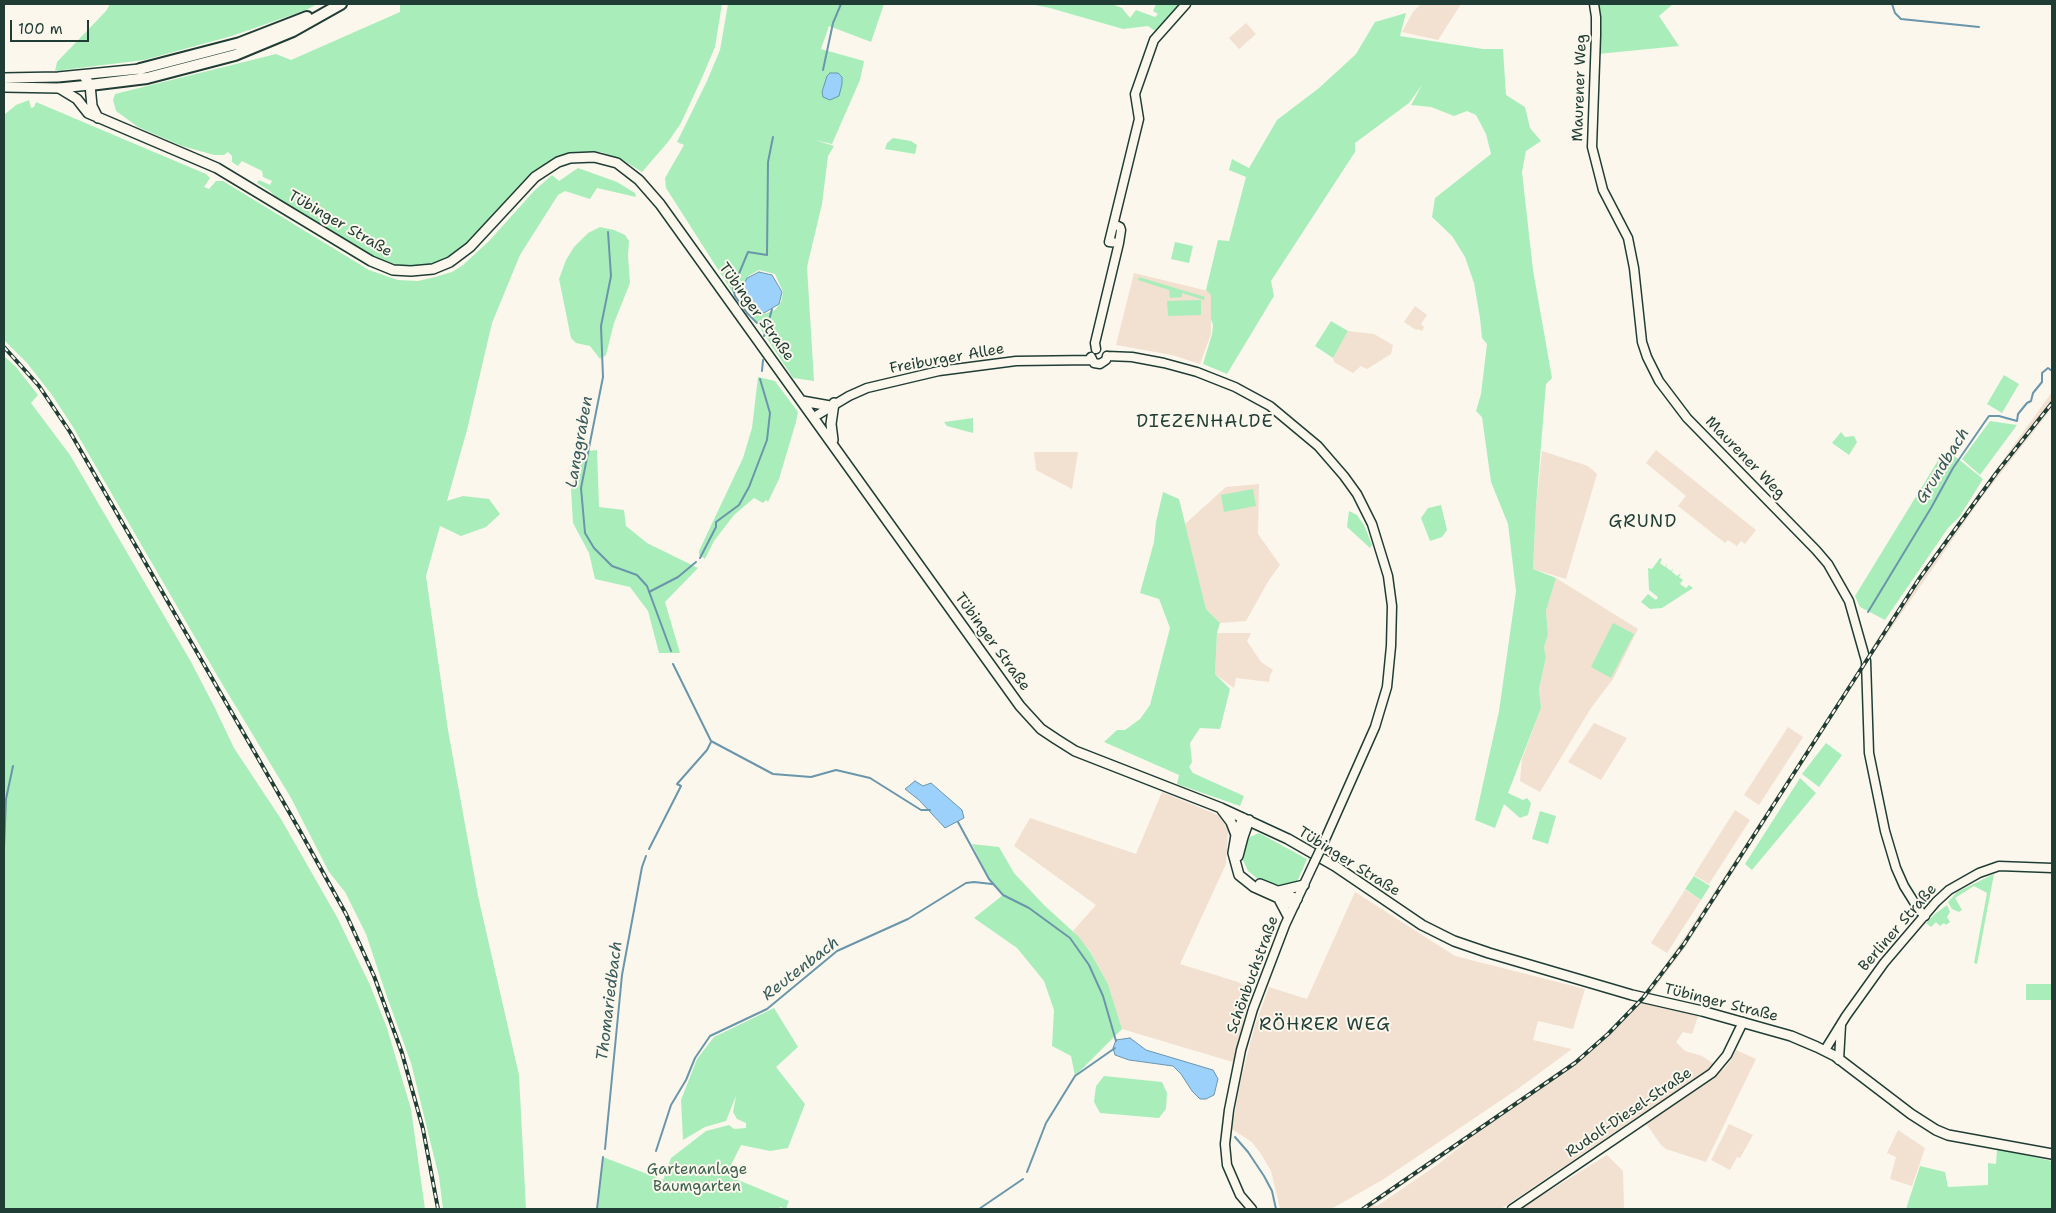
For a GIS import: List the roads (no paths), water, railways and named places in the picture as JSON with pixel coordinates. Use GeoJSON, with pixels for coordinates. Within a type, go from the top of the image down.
{"type":"FeatureCollection","features":[{"type":"Feature","properties":{"kind":"highway"},"geometry":{"type":"LineString","coordinates":[[140,69],[211,52],[259,37],[335,4]]}},
{"type":"Feature","properties":{"kind":"highway"},"geometry":{"type":"LineString","coordinates":[[86,86],[147,78],[235,55],[294,31],[341,4]]}},
{"type":"Feature","properties":{"kind":"main road"},"geometry":{"type":"LineString","coordinates":[[4,78],[84,76],[140,69]]}},
{"type":"Feature","properties":{"kind":"main road"},"geometry":{"type":"LineString","coordinates":[[84,76],[92,106],[98,118]]}},
{"type":"Feature","properties":{"kind":"main road"},"geometry":{"type":"LineString","coordinates":[[4,87],[59,88],[86,86]]}},
{"type":"Feature","properties":{"kind":"main road"},"geometry":{"type":"LineString","coordinates":[[80,102],[86,86]]}},
{"type":"Feature","properties":{"kind":"main road","name":"Tübinger Straße"},"geometry":{"type":"LineString","coordinates":[[59,88],[80,102],[88,113],[217,168],[371,261],[393,270],[433,269],[450,262],[470,247],[535,177],[552,165],[570,158],[584,157],[606,159],[617,163],[639,180],[660,204],[833,442],[1020,706],[1041,729],[1076,751],[1221,808],[1265,828],[1329,862],[1422,925],[1454,940],[1508,959],[1632,995],[1743,1022],[1791,1036],[1825,1050],[1911,1114],[1936,1130],[1948,1135],[2052,1154]]}},
{"type":"Feature","properties":{"kind":"main road"},"geometry":{"type":"LineString","coordinates":[[802,401],[832,405],[831,424],[833,442]]}},
{"type":"Feature","properties":{"kind":"main road"},"geometry":{"type":"LineString","coordinates":[[1221,808],[1232,822],[1239,838],[1238,856],[1243,872],[1254,882],[1279,891],[1295,902]]}},
{"type":"Feature","properties":{"kind":"main road"},"geometry":{"type":"LineString","coordinates":[[1246,819],[1233,853],[1239,875],[1254,887],[1280,901],[1295,902]]}},
{"type":"Feature","properties":{"kind":"main road"},"geometry":{"type":"LineString","coordinates":[[1239,838],[1250,832],[1265,828]]}},
{"type":"Feature","properties":{"kind":"main road"},"geometry":{"type":"LineString","coordinates":[[1279,891],[1304,885]]}},
{"type":"Feature","properties":{"kind":"main road"},"geometry":{"type":"LineString","coordinates":[[1280,901],[1288,916]]}},
{"type":"Feature","properties":{"kind":"street"},"geometry":{"type":"LineString","coordinates":[[1092,360],[1092,354],[1096,350],[1095,343],[1119,244],[1121,230],[1120,227],[1114,224],[1139,119],[1135,94],[1150,48],[1158,33],[1186,4]]}},
{"type":"Feature","properties":{"kind":"street","name":"Maurener Weg"},"geometry":{"type":"LineString","coordinates":[[1594,4],[1596,26],[1592,147],[1604,190],[1628,238],[1634,268],[1642,342],[1647,357],[1658,381],[1687,418],[1816,550],[1828,564],[1849,601],[1866,661],[1869,753],[1888,840],[1896,868],[1904,886],[1915,905],[1925,916]]}},
{"type":"Feature","properties":{"kind":"street","name":"Freiburger Allee"},"geometry":{"type":"LineString","coordinates":[[1096,350],[1103,350],[1107,356]]}},
{"type":"Feature","properties":{"kind":"street","name":"Freiburger Allee"},"geometry":{"type":"LineString","coordinates":[[814,417],[832,405],[867,388],[909,377],[970,366],[1016,362],[1092,360],[1100,364],[1106,360],[1107,356]]}},
{"type":"Feature","properties":{"kind":"street","name":"Freiburger Allee"},"geometry":{"type":"LineString","coordinates":[[1107,356],[1132,357],[1164,363],[1212,378],[1255,397],[1290,420],[1318,446],[1357,494],[1372,524],[1388,576],[1392,606],[1391,646],[1387,687],[1375,727],[1337,812]]}},
{"type":"Feature","properties":{"kind":"street","name":"Schönbuchstraße"},"geometry":{"type":"LineString","coordinates":[[1252,1209],[1240,1195],[1228,1165],[1225,1144],[1227,1123],[1241,1050],[1266,971],[1288,916],[1337,812]]}},
{"type":"Feature","properties":{"kind":"street","name":"Berliner Straße"},"geometry":{"type":"LineString","coordinates":[[1825,1050],[1841,1023],[1884,962],[1950,890],[1978,873],[1999,866],[2052,868]]}},
{"type":"Feature","properties":{"kind":"street","name":"Rudolf-Diesel-Straße"},"geometry":{"type":"LineString","coordinates":[[1512,1209],[1712,1073],[1728,1055],[1743,1022]]}},
{"type":"Feature","properties":{"kind":"street"},"geometry":{"type":"LineString","coordinates":[[1839,1060],[1841,1023]]}},
{"type":"Feature","properties":{"kind":"water"},"geometry":{"type":"Polygon","coordinates":[[[830,73],[838,73],[842,77],[842,84],[839,96],[830,100],[823,97],[822,92],[827,76],[830,73]]]}},
{"type":"Feature","properties":{"kind":"water"},"geometry":{"type":"Polygon","coordinates":[[[759,272],[772,275],[782,292],[779,304],[764,313],[753,311],[742,289],[747,278],[759,272]]]}},
{"type":"Feature","properties":{"kind":"water"},"geometry":{"type":"Polygon","coordinates":[[[915,781],[923,786],[931,783],[962,810],[964,818],[945,828],[919,800],[905,789],[915,781]]]}},
{"type":"Feature","properties":{"kind":"water"},"geometry":{"type":"Polygon","coordinates":[[[1130,1038],[1146,1050],[1213,1070],[1218,1079],[1214,1095],[1206,1099],[1200,1099],[1173,1066],[1129,1060],[1115,1055],[1113,1048],[1116,1040],[1130,1038]]]}},
{"type":"Feature","properties":{"kind":"waterway"},"geometry":{"type":"LineString","coordinates":[[823,70],[833,23],[841,4]]}},
{"type":"Feature","properties":{"kind":"waterway"},"geometry":{"type":"LineString","coordinates":[[1892,4],[1895,13],[1901,19],[1979,27]]}},
{"type":"Feature","properties":{"kind":"waterway"},"geometry":{"type":"LineString","coordinates":[[764,336],[768,325],[763,322],[757,323],[747,313],[735,296],[733,288],[748,252],[767,255],[768,162],[773,137]]}},
{"type":"Feature","properties":{"kind":"waterway","name":"Langgraben"},"geometry":{"type":"LineString","coordinates":[[608,232],[611,276],[601,326],[603,377],[581,488],[585,533],[594,548],[612,566],[637,575],[647,586],[671,651]]}},
{"type":"Feature","properties":{"kind":"waterway"},"geometry":{"type":"LineString","coordinates":[[768,324],[772,309]]}},
{"type":"Feature","properties":{"kind":"waterway"},"geometry":{"type":"LineString","coordinates":[[762,371],[763,360]]}},
{"type":"Feature","properties":{"kind":"waterway","name":"Grundbach"},"geometry":{"type":"LineString","coordinates":[[1868,612],[1953,468],[1989,416],[1999,416],[2017,421],[2018,414],[2031,401],[2033,393],[2042,382],[2042,373],[2048,368],[2052,371]]}},
{"type":"Feature","properties":{"kind":"waterway"},"geometry":{"type":"LineString","coordinates":[[700,558],[716,527],[716,522],[739,505],[749,487],[767,440],[770,413],[760,379]]}},
{"type":"Feature","properties":{"kind":"waterway"},"geometry":{"type":"LineString","coordinates":[[649,592],[678,577],[696,562]]}},
{"type":"Feature","properties":{"kind":"waterway","name":"Langgraben"},"geometry":{"type":"LineString","coordinates":[[673,664],[711,741],[773,774],[811,777],[836,770],[870,778],[921,810],[930,810]]}},
{"type":"Feature","properties":{"kind":"waterway","name":"Thomariedbach"},"geometry":{"type":"LineString","coordinates":[[649,849],[681,786],[677,784],[707,750],[711,742]]}},
{"type":"Feature","properties":{"kind":"waterway"},"geometry":{"type":"LineString","coordinates":[[4,849],[6,799],[13,766]]}},
{"type":"Feature","properties":{"kind":"waterway","name":"Langgraben"},"geometry":{"type":"LineString","coordinates":[[958,822],[989,879],[1003,895],[1029,908],[1070,938],[1089,965],[1103,996],[1116,1041]]}},
{"type":"Feature","properties":{"kind":"waterway","name":"Thomariedbach"},"geometry":{"type":"LineString","coordinates":[[605,1149],[622,975],[642,867],[646,856]]}},
{"type":"Feature","properties":{"kind":"waterway","name":"Reutenbach"},"geometry":{"type":"LineString","coordinates":[[656,1151],[671,1105],[686,1080],[695,1058],[710,1036],[767,1009],[837,951],[908,919],[966,883],[992,884]]}},
{"type":"Feature","properties":{"kind":"waterway"},"geometry":{"type":"LineString","coordinates":[[1027,1172],[1046,1123],[1075,1076],[1115,1048]]}},
{"type":"Feature","properties":{"kind":"waterway","name":"Langgraben"},"geometry":{"type":"LineString","coordinates":[[1235,1137],[1264,1176],[1272,1191],[1276,1209]]}},
{"type":"Feature","properties":{"kind":"waterway","name":"Thomariedbach"},"geometry":{"type":"LineString","coordinates":[[597,1209],[603,1157]]}},
{"type":"Feature","properties":{"kind":"waterway"},"geometry":{"type":"LineString","coordinates":[[979,1209],[1023,1179]]}},
{"type":"Feature","properties":{"kind":"railway"},"geometry":{"type":"LineString","coordinates":[[4,347],[39,386],[70,432],[346,914],[374,976],[402,1053],[423,1129],[438,1209]]}},
{"type":"Feature","properties":{"kind":"railway"},"geometry":{"type":"LineString","coordinates":[[1363,1209],[1575,1063],[1608,1034],[1643,998],[1684,944],[1919,579],[1997,472],[2052,403]]}},
{"type":"Feature","properties":{"kind":"district","name":"DIEZENHALDE"},"geometry":{"type":"Point","coordinates":[1205,422]}},
{"type":"Feature","properties":{"kind":"district","name":"GRUND"},"geometry":{"type":"Point","coordinates":[1643,522]}},
{"type":"Feature","properties":{"kind":"district","name":"RÖHRER WEG"},"geometry":{"type":"Point","coordinates":[1325,1025]}},
{"type":"Feature","properties":{"kind":"park label","name":"Gartenanlage Baumgarten"},"geometry":{"type":"Point","coordinates":[697,1178]}}]}
